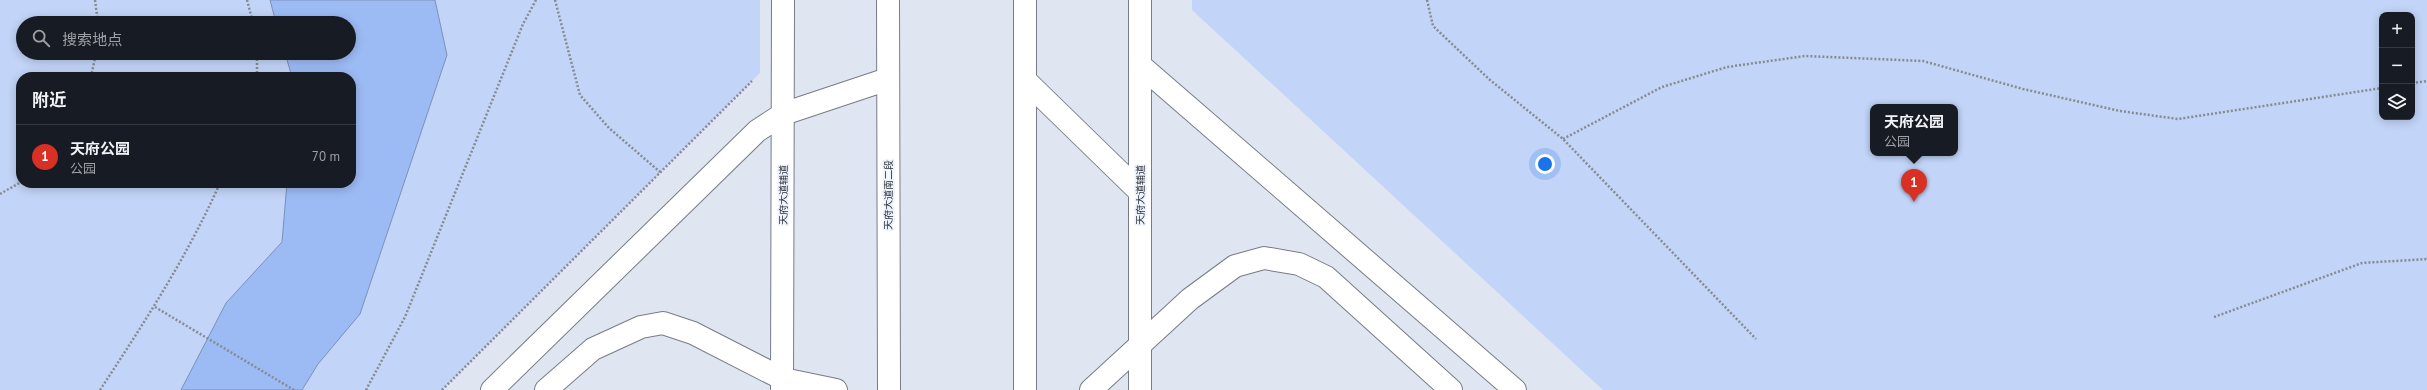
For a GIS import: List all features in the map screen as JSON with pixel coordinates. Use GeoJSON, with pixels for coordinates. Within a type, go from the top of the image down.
{"type":"FeatureCollection","features":[{"type":"Feature","properties":{"kind":"main road","name":"天府大道辅道"},"geometry":{"type":"LineString","coordinates":[[782,385],[783,0]]}},
{"type":"Feature","properties":{"kind":"main road","name":"天府大道南二段"},"geometry":{"type":"LineString","coordinates":[[888,0],[889,390]]}},
{"type":"Feature","properties":{"kind":"main road"},"geometry":{"type":"LineString","coordinates":[[1025,0],[1025,390]]}},
{"type":"Feature","properties":{"kind":"main road","name":"天府大道辅道"},"geometry":{"type":"LineString","coordinates":[[1140,0],[1140,390]]}},
{"type":"Feature","properties":{"kind":"main road"},"geometry":{"type":"LineString","coordinates":[[1140,65],[1515,390]]}},
{"type":"Feature","properties":{"kind":"main road"},"geometry":{"type":"LineString","coordinates":[[492,390],[757,130],[782,114],[888,79]]}},
{"type":"Feature","properties":{"kind":"main road"},"geometry":{"type":"LineString","coordinates":[[1025,80],[1140,192]]}},
{"type":"Feature","properties":{"kind":"main road"},"geometry":{"type":"LineString","coordinates":[[1091,390],[1190,300],[1235,266],[1264,258],[1299,264],[1326,277],[1451,390]]}},
{"type":"Feature","properties":{"kind":"main road"},"geometry":{"type":"LineString","coordinates":[[546,390],[593,349],[641,327],[663,323],[692,333],[782,385],[836,390]]}},
{"type":"Feature","properties":{"kind":"path"},"geometry":{"type":"LineString","coordinates":[[95,0],[97,16]]}},
{"type":"Feature","properties":{"kind":"path"},"geometry":{"type":"LineString","coordinates":[[247,0],[251,16]]}},
{"type":"Feature","properties":{"kind":"path"},"geometry":{"type":"LineString","coordinates":[[366,390],[405,317],[523,24],[536,0]]}},
{"type":"Feature","properties":{"kind":"path"},"geometry":{"type":"LineString","coordinates":[[555,0],[580,95],[609,128],[660,172]]}},
{"type":"Feature","properties":{"kind":"path"},"geometry":{"type":"LineString","coordinates":[[1427,0],[1433,26],[1490,80],[1563,140],[1756,339]]}},
{"type":"Feature","properties":{"kind":"path"},"geometry":{"type":"LineString","coordinates":[[1563,140],[1662,87],[1727,67],[1805,56],[1923,61],[2023,89],[2120,111],[2178,119],[2379,88]]}},
{"type":"Feature","properties":{"kind":"path"},"geometry":{"type":"LineString","coordinates":[[92,72],[95,60]]}},
{"type":"Feature","properties":{"kind":"path"},"geometry":{"type":"LineString","coordinates":[[256,72],[257,60]]}},
{"type":"Feature","properties":{"kind":"path"},"geometry":{"type":"LineString","coordinates":[[442,390],[754,79]]}},
{"type":"Feature","properties":{"kind":"path"},"geometry":{"type":"LineString","coordinates":[[2415,82],[2427,80]]}},
{"type":"Feature","properties":{"kind":"path"},"geometry":{"type":"LineString","coordinates":[[0,194],[16,185]]}},
{"type":"Feature","properties":{"kind":"path"},"geometry":{"type":"LineString","coordinates":[[100,390],[155,307],[198,231],[218,188]]}},
{"type":"Feature","properties":{"kind":"path"},"geometry":{"type":"LineString","coordinates":[[2214,317],[2362,263],[2427,259]]}},
{"type":"Feature","properties":{"kind":"path"},"geometry":{"type":"LineString","coordinates":[[155,307],[294,390]]}},
{"type":"Feature","properties":{"kind":"shaded area"},"geometry":{"type":"Polygon","coordinates":[[[0,0],[760,0],[760,73],[442,390],[0,390],[0,0]]]}},
{"type":"Feature","properties":{"kind":"shaded area"},"geometry":{"type":"Polygon","coordinates":[[[1192,0],[2427,0],[2427,390],[1603,390],[1192,10],[1192,0]]]}},
{"type":"Feature","properties":{"kind":"water"},"geometry":{"type":"Polygon","coordinates":[[[270,0],[435,0],[447,55],[360,314],[318,364],[302,390],[181,390],[226,303],[282,242],[287,188],[356,188],[356,72],[291,72],[287,60],[356,60],[356,16],[274,16],[270,0]]]}},
{"type":"Feature","properties":{"kind":"place","name":"天府公园"},"geometry":{"type":"Point","coordinates":[1914,202]}}]}
